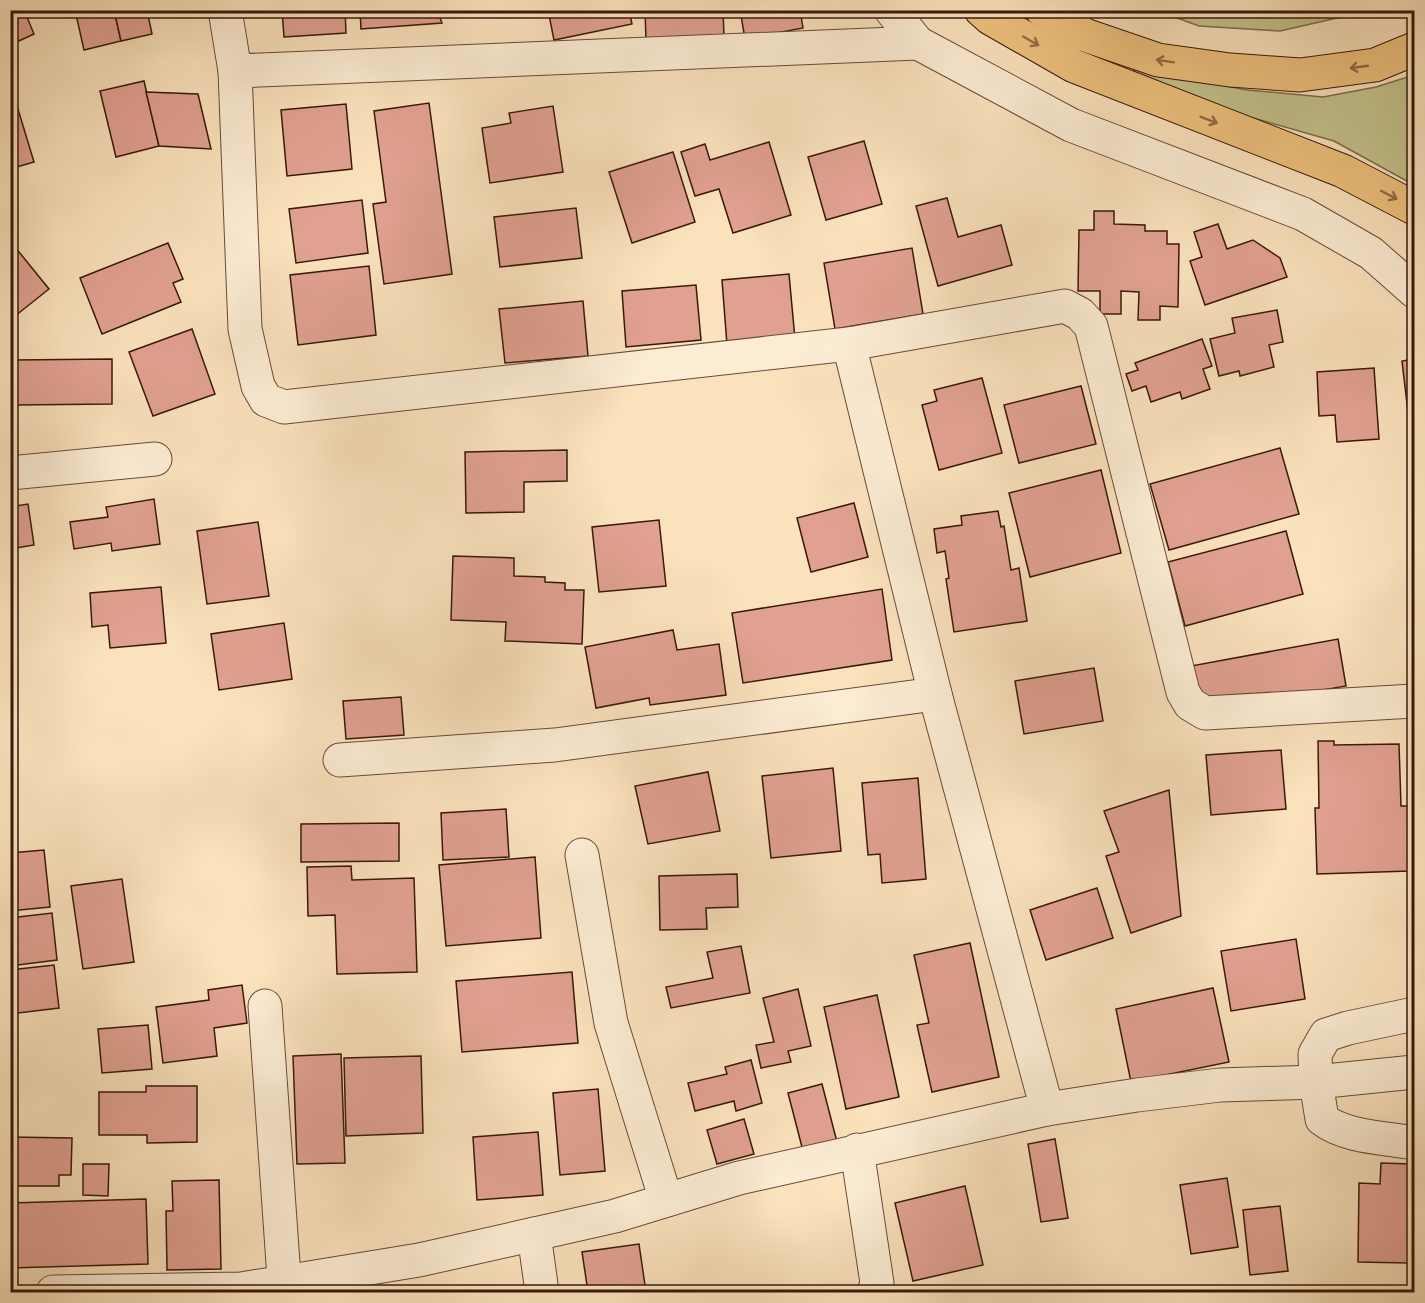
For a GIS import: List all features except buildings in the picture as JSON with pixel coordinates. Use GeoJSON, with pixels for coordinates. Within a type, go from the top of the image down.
{"type":"FeatureCollection","features":[{"type":"Feature","properties":{"kind":"highway"},"geometry":{"type":"LineString","coordinates":[[981,10],[990,18],[1074,66],[1343,171],[1414,208]]}},
{"type":"Feature","properties":{"kind":"highway"},"geometry":{"type":"LineString","coordinates":[[1041,10],[1085,35],[1158,60],[1230,70],[1300,75],[1375,65],[1414,49]]}},
{"type":"Feature","properties":{"kind":"street"},"geometry":{"type":"LineString","coordinates":[[225,10],[235,71],[245,329],[258,386],[266,400],[284,407],[849,344],[1065,306],[1080,314],[1090,326],[1183,692],[1190,704],[1205,712],[1414,701]]}},
{"type":"Feature","properties":{"kind":"street"},"geometry":{"type":"LineString","coordinates":[[891,10],[918,43],[1071,125],[1303,214],[1371,253],[1414,291]]}},
{"type":"Feature","properties":{"kind":"street"},"geometry":{"type":"LineString","coordinates":[[235,71],[918,43]]}},
{"type":"Feature","properties":{"kind":"street"},"geometry":{"type":"LineString","coordinates":[[849,344],[935,694],[1047,1109]]}},
{"type":"Feature","properties":{"kind":"street"},"geometry":{"type":"LineString","coordinates":[[10,473],[155,459]]}},
{"type":"Feature","properties":{"kind":"street"},"geometry":{"type":"LineString","coordinates":[[340,760],[555,746],[935,694]]}},
{"type":"Feature","properties":{"kind":"street"},"geometry":{"type":"LineString","coordinates":[[582,855],[611,1023],[666,1200]]}},
{"type":"Feature","properties":{"kind":"street"},"geometry":{"type":"LineString","coordinates":[[265,1006],[284,1287]]}},
{"type":"Feature","properties":{"kind":"street"},"geometry":{"type":"LineString","coordinates":[[1414,1014],[1326,1035],[1315,1054],[1316,1082],[1322,1119],[1330,1126],[1343,1130],[1414,1143]]}},
{"type":"Feature","properties":{"kind":"street"},"geometry":{"type":"LineString","coordinates":[[53,1293],[284,1287],[534,1234],[615,1215],[739,1178],[1047,1109],[1220,1085],[1316,1082],[1414,1072]]}},
{"type":"Feature","properties":{"kind":"street"},"geometry":{"type":"LineString","coordinates":[[857,1150],[877,1283],[874,1293]]}},
{"type":"Feature","properties":{"kind":"street"},"geometry":{"type":"LineString","coordinates":[[534,1234],[542,1293]]}},
{"type":"Feature","properties":{"kind":"shaded area"},"geometry":{"type":"Polygon","coordinates":[[[1158,11],[1368,11],[1280,31],[1199,26],[1158,11]]]}},
{"type":"Feature","properties":{"kind":"shaded area"},"geometry":{"type":"Polygon","coordinates":[[[1140,70],[1247,90],[1323,97],[1376,87],[1414,75],[1414,185],[1334,141],[1229,111],[1119,73],[1140,70]]]}}]}
